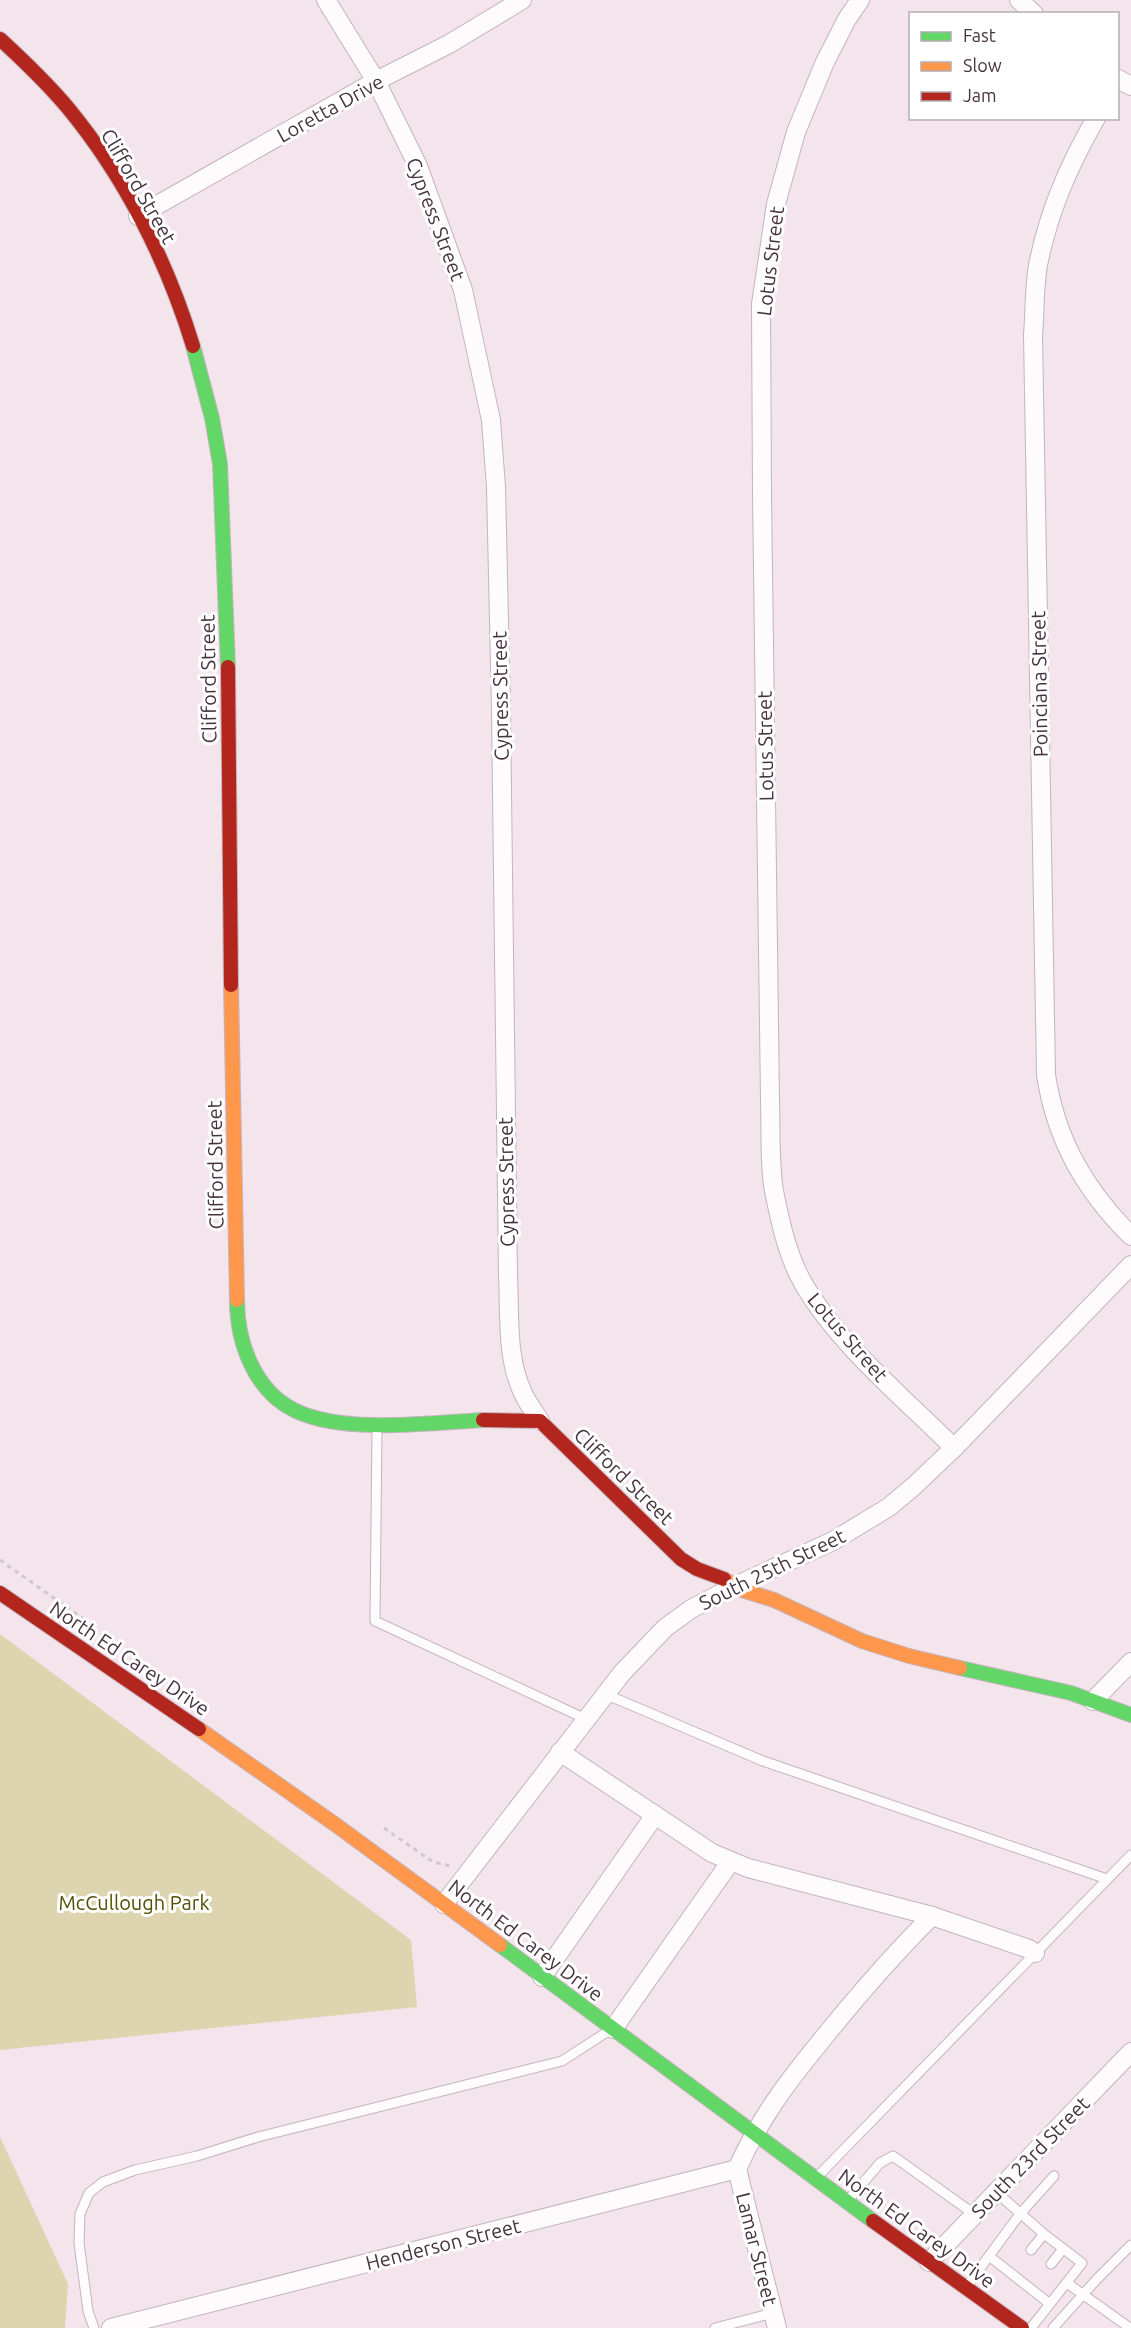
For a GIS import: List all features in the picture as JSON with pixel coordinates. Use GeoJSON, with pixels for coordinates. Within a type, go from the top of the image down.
{"type":"FeatureCollection","features":[{"type":"Feature","properties":{"kind":"street","name":"Cypress Street"},"geometry":{"type":"LineString","coordinates":[[326,0],[376,81],[418,166],[463,290],[491,420],[496,487],[501,710],[507,1276],[515,1370],[523,1393],[540,1421]]}},
{"type":"Feature","properties":{"kind":"street","name":"Loretta Drive"},"geometry":{"type":"LineString","coordinates":[[138,216],[376,81],[449,44],[522,0]]}},
{"type":"Feature","properties":{"kind":"street","name":"Lotus Street"},"geometry":{"type":"LineString","coordinates":[[860,0],[847,19],[825,62],[796,132],[776,204],[761,304],[768,1017],[774,1194],[789,1253],[815,1302],[857,1353],[954,1448]]}},
{"type":"Feature","properties":{"kind":"street"},"geometry":{"type":"LineString","coordinates":[[1020,0],[1032,12]]}},
{"type":"Feature","properties":{"kind":"street","name":"Clifford Street"},"geometry":{"type":"LineString","coordinates":[[0,39],[40,76],[75,118],[111,169],[138,216],[167,277],[190,337],[209,399],[220,466],[227,601],[237,1324],[242,1347],[252,1366],[279,1401],[298,1412],[320,1419],[377,1423],[502,1419],[540,1421],[681,1558],[697,1569],[742,1590],[774,1600],[862,1641],[899,1653],[1071,1692],[1131,1715]]}},
{"type":"Feature","properties":{"kind":"street","name":"Poinciana Street"},"geometry":{"type":"LineString","coordinates":[[1095,120],[1073,159],[1052,208],[1038,268],[1033,335],[1046,1075],[1051,1104],[1070,1156],[1083,1178],[1131,1236]]}},
{"type":"Feature","properties":{"kind":"street","name":"South 25th Street"},"geometry":{"type":"LineString","coordinates":[[444,1904],[622,1672],[665,1628],[691,1609],[862,1524],[914,1486],[954,1448],[1131,1265]]}},
{"type":"Feature","properties":{"kind":"street","name":"North Ed Carey Drive"},"geometry":{"type":"LineString","coordinates":[[0,1593],[162,1702],[444,1904],[753,2134],[1022,2328]]}},
{"type":"Feature","properties":{"kind":"street"},"geometry":{"type":"LineString","coordinates":[[1093,1701],[1131,1662]]}},
{"type":"Feature","properties":{"kind":"street"},"geometry":{"type":"LineString","coordinates":[[561,1752],[712,1853],[748,1868],[932,1916],[1035,1953]]}},
{"type":"Feature","properties":{"kind":"street"},"geometry":{"type":"LineString","coordinates":[[542,1977],[655,1815]]}},
{"type":"Feature","properties":{"kind":"street"},"geometry":{"type":"LineString","coordinates":[[612,2029],[731,1861]]}},
{"type":"Feature","properties":{"kind":"street"},"geometry":{"type":"LineString","coordinates":[[737,2169],[753,2134],[780,2091],[860,1993],[932,1916]]}},
{"type":"Feature","properties":{"kind":"street","name":"South 23rd Street"},"geometry":{"type":"LineString","coordinates":[[929,2262],[1131,2052]]}},
{"type":"Feature","properties":{"kind":"street","name":"Lamar Street"},"geometry":{"type":"LineString","coordinates":[[737,2169],[775,2320]]}},
{"type":"Feature","properties":{"kind":"street","name":"Henderson Street"},"geometry":{"type":"LineString","coordinates":[[111,2328],[737,2169]]}},
{"type":"Feature","properties":{"kind":"lane"},"geometry":{"type":"LineString","coordinates":[[377,1423],[375,1620],[586,1719]]}},
{"type":"Feature","properties":{"kind":"lane"},"geometry":{"type":"LineString","coordinates":[[605,1694],[764,1761],[1107,1879]]}},
{"type":"Feature","properties":{"kind":"lane"},"geometry":{"type":"LineString","coordinates":[[815,2179],[1131,1855]]}},
{"type":"Feature","properties":{"kind":"lane"},"geometry":{"type":"LineString","coordinates":[[94,2328],[88,2311],[79,2244],[80,2214],[89,2193],[103,2181],[135,2170],[197,2156],[258,2137],[562,2061],[612,2029]]}},
{"type":"Feature","properties":{"kind":"lane"},"geometry":{"type":"LineString","coordinates":[[847,2202],[880,2163],[893,2156],[974,2214]]}},
{"type":"Feature","properties":{"kind":"lane"},"geometry":{"type":"LineString","coordinates":[[966,2288],[1020,2214],[1054,2176]]}},
{"type":"Feature","properties":{"kind":"lane"},"geometry":{"type":"LineString","coordinates":[[996,2192],[1044,2234],[1082,2263],[1031,2328]]}},
{"type":"Feature","properties":{"kind":"lane"},"geometry":{"type":"LineString","coordinates":[[1031,2250],[1044,2234]]}},
{"type":"Feature","properties":{"kind":"lane"},"geometry":{"type":"LineString","coordinates":[[1053,2328],[1131,2245]]}},
{"type":"Feature","properties":{"kind":"lane"},"geometry":{"type":"LineString","coordinates":[[1051,2264],[1063,2249]]}},
{"type":"Feature","properties":{"kind":"lane"},"geometry":{"type":"LineString","coordinates":[[989,2256],[1016,2270],[1031,2289],[1050,2304]]}},
{"type":"Feature","properties":{"kind":"lane"},"geometry":{"type":"LineString","coordinates":[[1031,2289],[1038,2280]]}},
{"type":"Feature","properties":{"kind":"lane"},"geometry":{"type":"LineString","coordinates":[[1067,2283],[1130,2328]]}},
{"type":"Feature","properties":{"kind":"lane"},"geometry":{"type":"LineString","coordinates":[[715,2328],[775,2320]]}},
{"type":"Feature","properties":{"kind":"path"},"geometry":{"type":"LineString","coordinates":[[0,1560],[96,1628]]}},
{"type":"Feature","properties":{"kind":"green space","name":"McCullough Park"},"geometry":{"type":"Polygon","coordinates":[[[0,1634],[411,1940],[417,2007],[0,2050],[0,1634]]]}},
{"type":"Feature","properties":{"kind":"green space"},"geometry":{"type":"Polygon","coordinates":[[[0,2137],[68,2284],[65,2328],[0,2328],[0,2137]]]}},
{"type":"Feature","properties":{"kind":"traffic: fast"},"geometry":{"type":"LineString","coordinates":[[193,346],[212,418],[220,464],[228,667]]}},
{"type":"Feature","properties":{"kind":"traffic: fast"},"geometry":{"type":"LineString","coordinates":[[237,1300],[240,1333],[251,1364],[269,1392],[296,1411],[338,1423],[363,1425],[413,1425],[483,1420]]}},
{"type":"Feature","properties":{"kind":"traffic: fast"},"geometry":{"type":"LineString","coordinates":[[960,1668],[1071,1693],[1131,1715]]}},
{"type":"Feature","properties":{"kind":"traffic: fast"},"geometry":{"type":"LineString","coordinates":[[500,1945],[873,2221]]}},
{"type":"Feature","properties":{"kind":"traffic: slow"},"geometry":{"type":"LineString","coordinates":[[231,985],[237,1300]]}},
{"type":"Feature","properties":{"kind":"traffic: slow"},"geometry":{"type":"LineString","coordinates":[[724,1579],[742,1590],[774,1600],[862,1641],[909,1656],[960,1668]]}},
{"type":"Feature","properties":{"kind":"traffic: slow"},"geometry":{"type":"LineString","coordinates":[[199,1729],[336,1825],[500,1945]]}},
{"type":"Feature","properties":{"kind":"traffic: jam"},"geometry":{"type":"LineString","coordinates":[[0,39],[60,99],[108,162],[126,191],[157,252],[183,314],[193,346]]}},
{"type":"Feature","properties":{"kind":"traffic: jam"},"geometry":{"type":"LineString","coordinates":[[228,667],[231,985]]}},
{"type":"Feature","properties":{"kind":"traffic: jam"},"geometry":{"type":"LineString","coordinates":[[483,1420],[540,1421],[681,1559],[697,1569],[724,1579]]}},
{"type":"Feature","properties":{"kind":"traffic: jam"},"geometry":{"type":"LineString","coordinates":[[0,1593],[199,1729]]}},
{"type":"Feature","properties":{"kind":"traffic: jam"},"geometry":{"type":"LineString","coordinates":[[873,2221],[1022,2328]]}}]}
